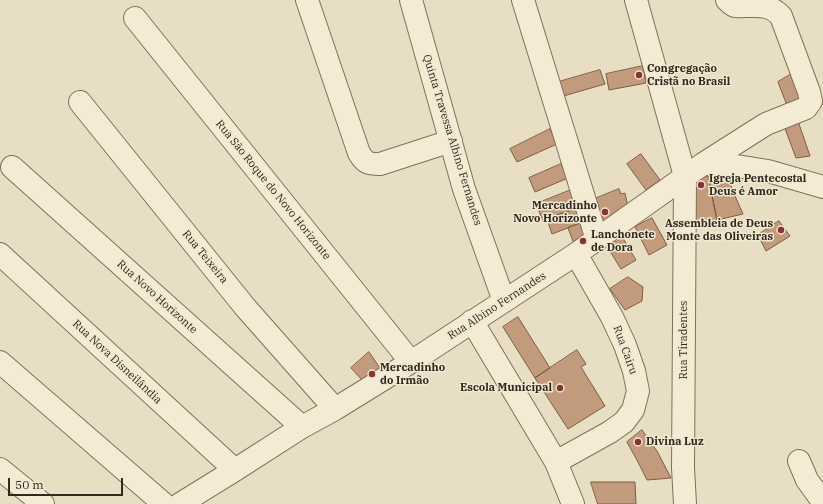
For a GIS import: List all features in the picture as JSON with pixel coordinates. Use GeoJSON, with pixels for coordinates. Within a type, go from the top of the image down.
{"type":"FeatureCollection","features":[{"type":"Feature","properties":{"kind":"street"},"geometry":{"type":"LineString","coordinates":[[307,0],[359,153],[363,159],[370,164],[380,164],[451,141]]}},
{"type":"Feature","properties":{"kind":"street","name":"Quinta Travessa Albino Fernandes"},"geometry":{"type":"LineString","coordinates":[[411,0],[464,189],[504,301]]}},
{"type":"Feature","properties":{"kind":"street"},"geometry":{"type":"LineString","coordinates":[[523,0],[597,240]]}},
{"type":"Feature","properties":{"kind":"street","name":"Rua Tiradentes"},"geometry":{"type":"LineString","coordinates":[[636,0],[685,176],[683,468],[685,504]]}},
{"type":"Feature","properties":{"kind":"street","name":"Rua Albino Fernandes"},"geometry":{"type":"LineString","coordinates":[[180,504],[411,362],[597,240],[685,176],[766,124],[806,108],[811,101],[809,92],[781,16],[775,10],[767,7],[734,6],[727,0]]}},
{"type":"Feature","properties":{"kind":"street","name":"Rua São Roque do Novo Horizonte"},"geometry":{"type":"LineString","coordinates":[[135,18],[411,362]]}},
{"type":"Feature","properties":{"kind":"street","name":"Rua Teixeira"},"geometry":{"type":"LineString","coordinates":[[80,102],[245,307],[335,409]]}},
{"type":"Feature","properties":{"kind":"street"},"geometry":{"type":"LineString","coordinates":[[703,164],[724,164],[768,172],[823,187]]}},
{"type":"Feature","properties":{"kind":"street","name":"Rua Novo Horizonte"},"geometry":{"type":"LineString","coordinates":[[12,167],[302,428]]}},
{"type":"Feature","properties":{"kind":"street","name":"Rua Nova Disneilândia"},"geometry":{"type":"LineString","coordinates":[[0,254],[235,470]]}},
{"type":"Feature","properties":{"kind":"street","name":"Rua Cairu"},"geometry":{"type":"LineString","coordinates":[[556,462],[610,432],[624,422],[633,410],[638,390],[634,371],[625,345],[612,317],[576,254]]}},
{"type":"Feature","properties":{"kind":"street"},"geometry":{"type":"LineString","coordinates":[[472,321],[556,462],[573,504]]}},
{"type":"Feature","properties":{"kind":"street"},"geometry":{"type":"LineString","coordinates":[[0,362],[164,504]]}},
{"type":"Feature","properties":{"kind":"street"},"geometry":{"type":"LineString","coordinates":[[799,461],[807,480],[823,502]]}},
{"type":"Feature","properties":{"kind":"street"},"geometry":{"type":"LineString","coordinates":[[0,470],[43,504]]}},
{"type":"Feature","properties":{"kind":"building"},"geometry":{"type":"Polygon","coordinates":[[[643,66],[646,83],[609,90],[606,74],[643,66]]]}},
{"type":"Feature","properties":{"kind":"building"},"geometry":{"type":"Polygon","coordinates":[[[600,70],[605,84],[560,97],[555,83],[600,70]]]}},
{"type":"Feature","properties":{"kind":"building"},"geometry":{"type":"Polygon","coordinates":[[[793,73],[804,100],[788,108],[778,82],[793,73]]]}},
{"type":"Feature","properties":{"kind":"building"},"geometry":{"type":"Polygon","coordinates":[[[797,118],[810,156],[796,158],[783,123],[797,118]]]}},
{"type":"Feature","properties":{"kind":"building"},"geometry":{"type":"Polygon","coordinates":[[[550,129],[557,144],[517,162],[510,149],[550,129]]]}},
{"type":"Feature","properties":{"kind":"building"},"geometry":{"type":"Polygon","coordinates":[[[641,154],[660,180],[646,190],[627,164],[641,154]]]}},
{"type":"Feature","properties":{"kind":"building"},"geometry":{"type":"Polygon","coordinates":[[[561,164],[568,178],[535,192],[529,178],[561,164]]]}},
{"type":"Feature","properties":{"kind":"building"},"geometry":{"type":"Polygon","coordinates":[[[726,168],[732,189],[743,214],[717,220],[708,176],[726,168]]]}},
{"type":"Feature","properties":{"kind":"building"},"geometry":{"type":"Polygon","coordinates":[[[708,176],[717,220],[696,223],[690,184],[708,176]]]}},
{"type":"Feature","properties":{"kind":"building"},"geometry":{"type":"Polygon","coordinates":[[[619,189],[621,194],[625,193],[629,212],[600,230],[592,200],[619,189]]]}},
{"type":"Feature","properties":{"kind":"building"},"geometry":{"type":"Polygon","coordinates":[[[571,190],[577,208],[543,221],[536,204],[571,190]]]}},
{"type":"Feature","properties":{"kind":"building"},"geometry":{"type":"Polygon","coordinates":[[[577,208],[583,222],[552,234],[547,219],[577,208]]]}},
{"type":"Feature","properties":{"kind":"building"},"geometry":{"type":"Polygon","coordinates":[[[652,218],[667,245],[649,255],[635,227],[652,218]]]}},
{"type":"Feature","properties":{"kind":"building"},"geometry":{"type":"Polygon","coordinates":[[[779,221],[790,236],[766,251],[758,235],[779,221]]]}},
{"type":"Feature","properties":{"kind":"building"},"geometry":{"type":"Polygon","coordinates":[[[583,222],[589,243],[576,249],[568,228],[583,222]]]}},
{"type":"Feature","properties":{"kind":"building"},"geometry":{"type":"Polygon","coordinates":[[[621,235],[636,260],[621,269],[606,245],[621,235]]]}},
{"type":"Feature","properties":{"kind":"building"},"geometry":{"type":"Polygon","coordinates":[[[628,277],[643,287],[642,301],[625,310],[610,289],[628,277]]]}},
{"type":"Feature","properties":{"kind":"building"},"geometry":{"type":"Polygon","coordinates":[[[518,317],[550,368],[535,378],[503,327],[518,317]]]}},
{"type":"Feature","properties":{"kind":"building"},"geometry":{"type":"Polygon","coordinates":[[[577,350],[586,364],[581,367],[605,406],[568,429],[535,378],[577,350]]]}},
{"type":"Feature","properties":{"kind":"building"},"geometry":{"type":"Polygon","coordinates":[[[369,352],[382,371],[364,382],[351,368],[369,352]]]}},
{"type":"Feature","properties":{"kind":"building"},"geometry":{"type":"Polygon","coordinates":[[[642,430],[657,451],[671,478],[647,480],[627,442],[642,430]]]}},
{"type":"Feature","properties":{"kind":"building"},"geometry":{"type":"Polygon","coordinates":[[[591,482],[635,482],[636,504],[598,504],[591,482]]]}},
{"type":"Feature","properties":{"kind":"place","name":"Congregação Cristã no Brasil"},"geometry":{"type":"Point","coordinates":[639,75]}},
{"type":"Feature","properties":{"kind":"place","name":"Igreja Pentecostal Deus é Amor"},"geometry":{"type":"Point","coordinates":[701,185]}},
{"type":"Feature","properties":{"kind":"place","name":"Mercadinho Novo Horizonte"},"geometry":{"type":"Point","coordinates":[605,212]}},
{"type":"Feature","properties":{"kind":"place","name":"Assembleia de Deus Monte das Oliveiras"},"geometry":{"type":"Point","coordinates":[781,230]}},
{"type":"Feature","properties":{"kind":"place","name":"Lanchonete de Dora"},"geometry":{"type":"Point","coordinates":[583,241]}},
{"type":"Feature","properties":{"kind":"place","name":"Mercadinho do Irmão"},"geometry":{"type":"Point","coordinates":[372,374]}},
{"type":"Feature","properties":{"kind":"place","name":"Escola Municipal"},"geometry":{"type":"Point","coordinates":[560,388]}},
{"type":"Feature","properties":{"kind":"place","name":"Divina Luz"},"geometry":{"type":"Point","coordinates":[638,442]}}]}
